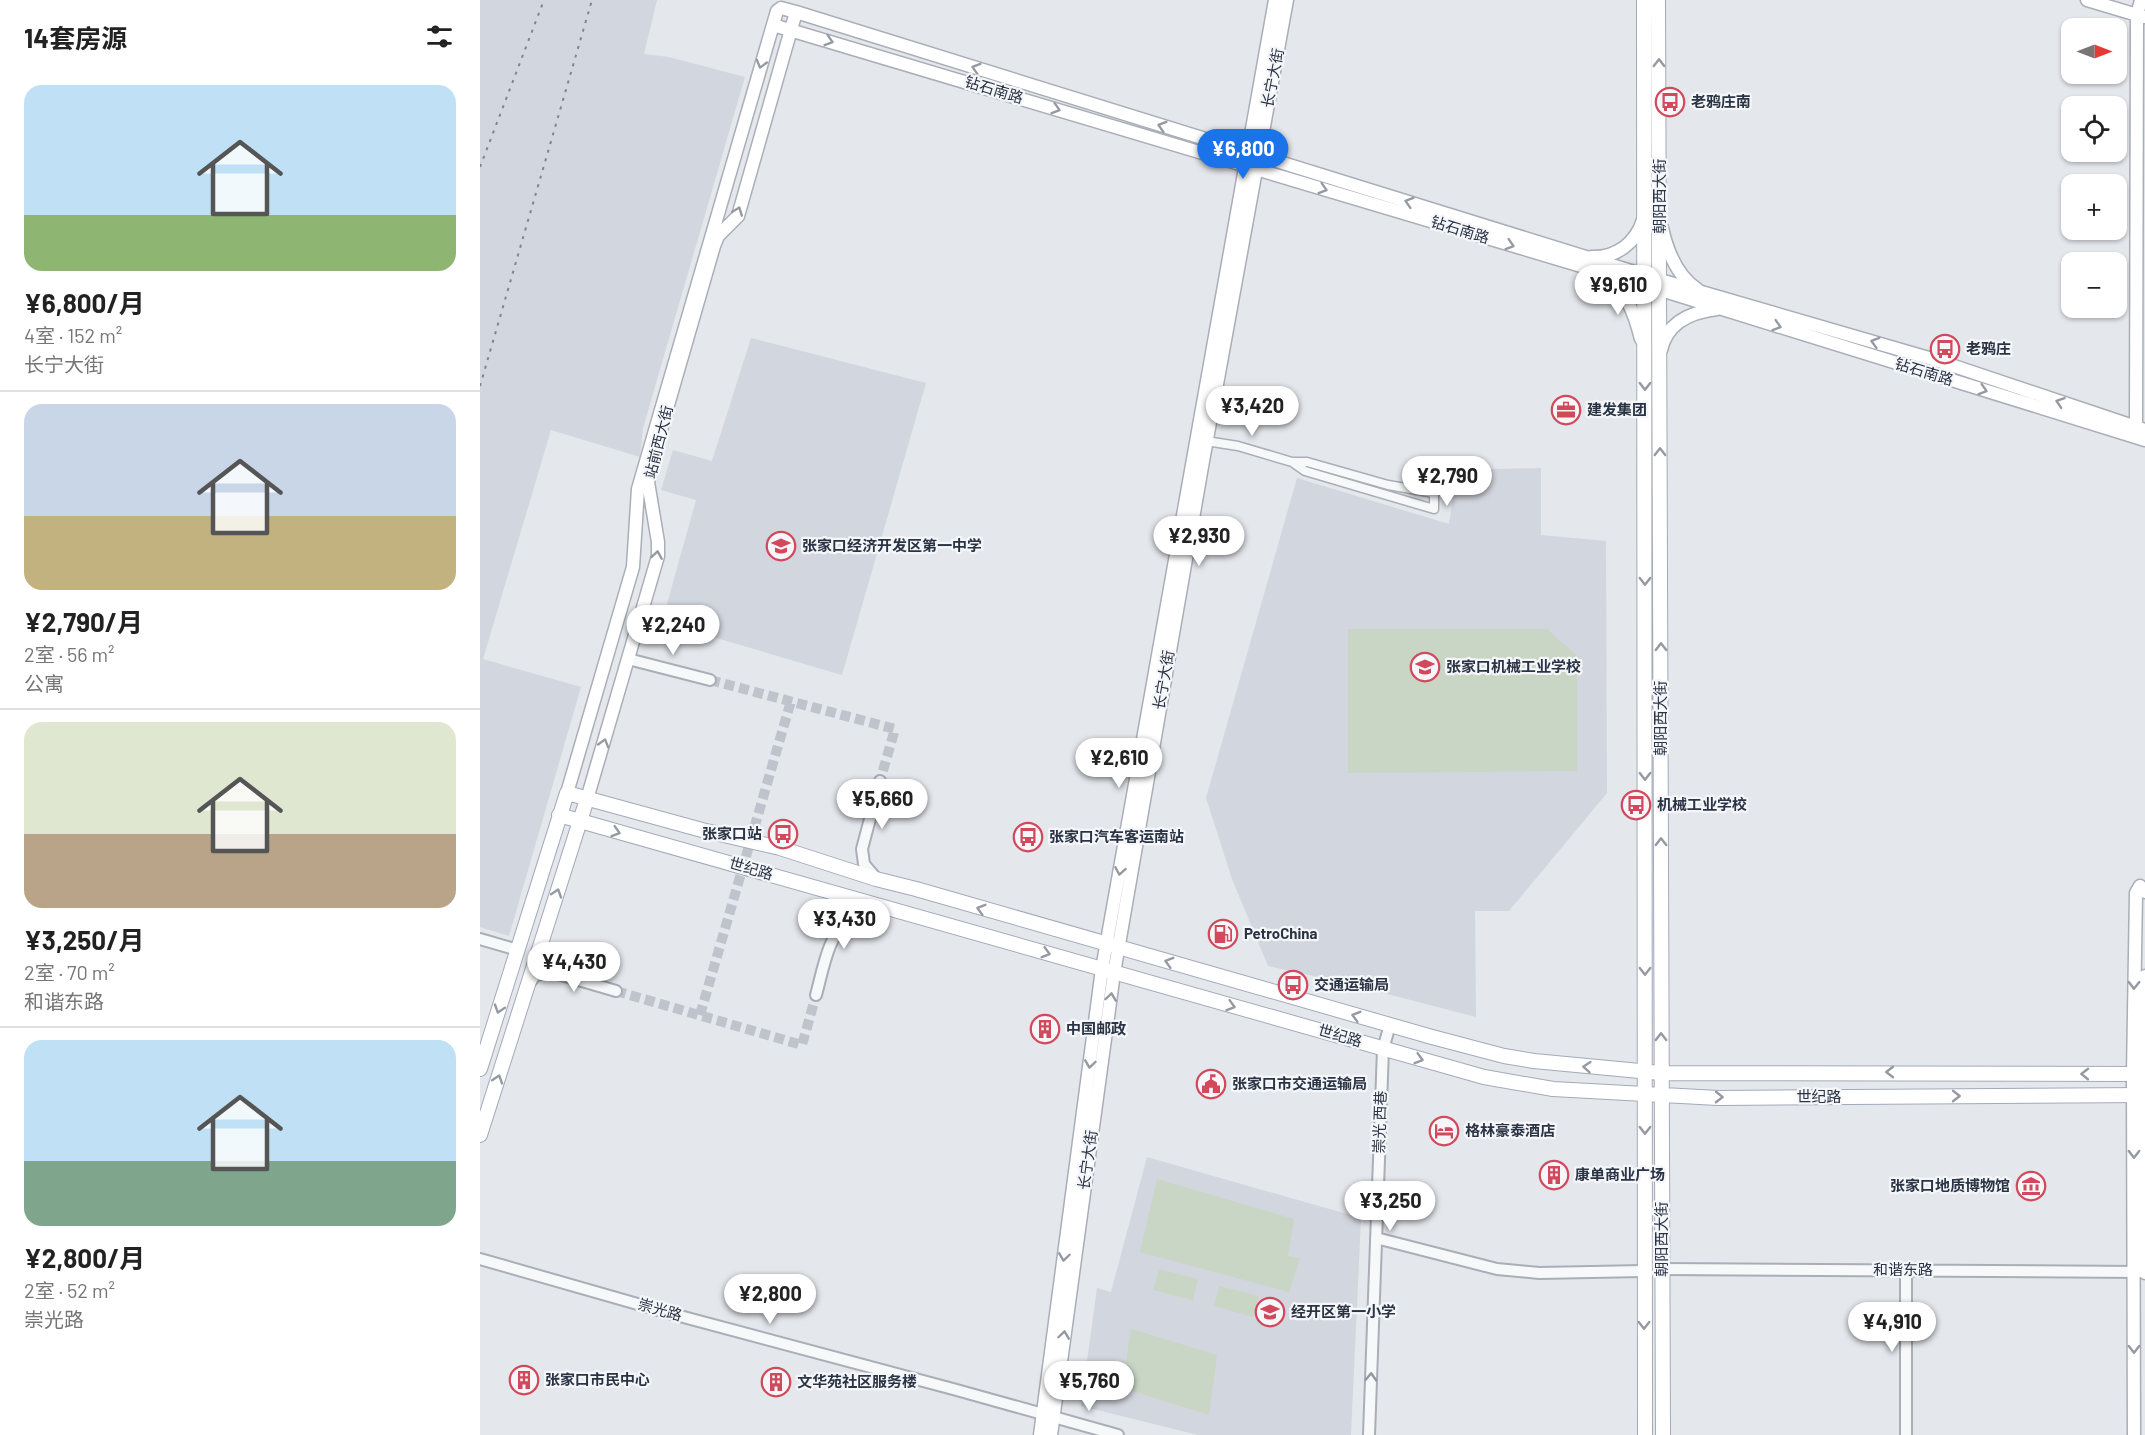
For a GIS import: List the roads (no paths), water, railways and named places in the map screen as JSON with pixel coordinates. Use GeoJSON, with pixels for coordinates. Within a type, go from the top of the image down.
{"type":"FeatureCollection","features":[{"type":"Feature","properties":{"kind":"main road","name":"长宁大街"},"geometry":{"type":"LineString","coordinates":[[1040,1435],[1048,1415],[1108,971],[1206,441],[1252,160],[1275,0]]}},
{"type":"Feature","properties":{"kind":"main road","name":"长宁大街"},"geometry":{"type":"LineString","coordinates":[[1113,946],[1252,160],[1287,0]]}},
{"type":"Feature","properties":{"kind":"main road","name":"朝阳西大街"},"geometry":{"type":"LineString","coordinates":[[1644,0],[1645,1435]]}},
{"type":"Feature","properties":{"kind":"main road","name":"朝阳西大街"},"geometry":{"type":"LineString","coordinates":[[1658,0],[1663,1435]]}},
{"type":"Feature","properties":{"kind":"main road"},"geometry":{"type":"LineString","coordinates":[[2087,0],[2141,16]]}},
{"type":"Feature","properties":{"kind":"main road"},"geometry":{"type":"LineString","coordinates":[[2140,428],[2141,0]]}},
{"type":"Feature","properties":{"kind":"main road","name":"站前西大街"},"geometry":{"type":"LineString","coordinates":[[480,1069],[567,793],[633,567],[638,489],[652,450],[714,246],[718,237],[738,216],[791,30],[796,12],[782,4],[777,11],[652,450],[648,482],[658,542],[658,556],[587,799],[480,1135]]}},
{"type":"Feature","properties":{"kind":"main road","name":"钻石南路"},"geometry":{"type":"LineString","coordinates":[[796,12],[1596,270],[1645,280]]}},
{"type":"Feature","properties":{"kind":"main road","name":"钻石南路"},"geometry":{"type":"LineString","coordinates":[[773,25],[1585,256],[1721,309],[2145,440]]}},
{"type":"Feature","properties":{"kind":"main road"},"geometry":{"type":"LineString","coordinates":[[1585,256],[1604,255],[1633,241],[1645,216]]}},
{"type":"Feature","properties":{"kind":"main road"},"geometry":{"type":"LineString","coordinates":[[1660,218],[1665,241],[1677,268],[1690,284],[1703,293]]}},
{"type":"Feature","properties":{"kind":"main road"},"geometry":{"type":"LineString","coordinates":[[1596,270],[1623,292],[1637,322],[1645,357]]}},
{"type":"Feature","properties":{"kind":"main road","name":"钻石南路"},"geometry":{"type":"LineString","coordinates":[[1660,285],[1703,293],[1939,361],[2140,428]]}},
{"type":"Feature","properties":{"kind":"main road"},"geometry":{"type":"LineString","coordinates":[[1660,356],[1664,339],[1671,328],[1694,313],[1721,309]]}},
{"type":"Feature","properties":{"kind":"main road","name":"世纪路"},"geometry":{"type":"LineString","coordinates":[[567,793],[697,829],[780,848],[890,883],[1504,1056],[1558,1064],[1661,1073],[2139,1074]]}},
{"type":"Feature","properties":{"kind":"main road","name":"世纪路"},"geometry":{"type":"LineString","coordinates":[[560,815],[1383,1049],[1505,1081],[1553,1089],[1718,1098],[2139,1095]]}},
{"type":"Feature","properties":{"kind":"main road"},"geometry":{"type":"LineString","coordinates":[[691,851],[697,829]]}},
{"type":"Feature","properties":{"kind":"main road"},"geometry":{"type":"LineString","coordinates":[[883,908],[890,883]]}},
{"type":"Feature","properties":{"kind":"main road"},"geometry":{"type":"LineString","coordinates":[[2134,1435],[2141,1272],[2136,892],[2143,888]]}},
{"type":"Feature","properties":{"kind":"main road"},"geometry":{"type":"LineString","coordinates":[[2139,1074],[2145,976]]}},
{"type":"Feature","properties":{"kind":"main road"},"geometry":{"type":"LineString","coordinates":[[486,1048],[506,1054]]}},
{"type":"Feature","properties":{"kind":"main road","name":"长宁大街"},"geometry":{"type":"LineString","coordinates":[[1048,1415],[1051,1435]]}},
{"type":"Feature","properties":{"kind":"street"},"geometry":{"type":"LineString","coordinates":[[1206,441],[1238,446],[1292,462],[1307,462],[1388,485],[1434,493],[1434,509],[1305,471],[1292,462]]}},
{"type":"Feature","properties":{"kind":"street"},"geometry":{"type":"LineString","coordinates":[[628,659],[710,680]]}},
{"type":"Feature","properties":{"kind":"street"},"geometry":{"type":"LineString","coordinates":[[880,781],[862,849],[867,871],[890,883]]}},
{"type":"Feature","properties":{"kind":"street"},"geometry":{"type":"LineString","coordinates":[[816,995],[831,945],[839,928],[850,918],[883,908]]}},
{"type":"Feature","properties":{"kind":"street"},"geometry":{"type":"LineString","coordinates":[[480,939],[518,950]]}},
{"type":"Feature","properties":{"kind":"street"},"geometry":{"type":"LineString","coordinates":[[528,985],[536,975],[551,972],[616,991]]}},
{"type":"Feature","properties":{"kind":"street","name":"崇光 西巷"},"geometry":{"type":"LineString","coordinates":[[1369,1435],[1383,1049],[1390,1025]]}},
{"type":"Feature","properties":{"kind":"street"},"geometry":{"type":"LineString","coordinates":[[1376,1238],[1497,1269],[1539,1273],[1644,1271]]}},
{"type":"Feature","properties":{"kind":"street","name":"崇光路"},"geometry":{"type":"LineString","coordinates":[[480,1258],[676,1315],[1118,1435]]}},
{"type":"Feature","properties":{"kind":"street","name":"和谐东路"},"geometry":{"type":"LineString","coordinates":[[1662,1269],[2141,1272]]}},
{"type":"Feature","properties":{"kind":"street"},"geometry":{"type":"LineString","coordinates":[[1906,1270],[1906,1435]]}},
{"type":"Feature","properties":{"kind":"tunnel"},"geometry":{"type":"LineString","coordinates":[[710,680],[895,729],[880,781]]}},
{"type":"Feature","properties":{"kind":"tunnel"},"geometry":{"type":"LineString","coordinates":[[700,1015],[791,701]]}},
{"type":"Feature","properties":{"kind":"tunnel"},"geometry":{"type":"LineString","coordinates":[[616,991],[802,1045],[816,995]]}},
{"type":"Feature","properties":{"kind":"railway"},"geometry":{"type":"LineString","coordinates":[[480,167],[544,0]]}},
{"type":"Feature","properties":{"kind":"railway"},"geometry":{"type":"LineString","coordinates":[[480,386],[592,0]]}},
{"type":"Feature","properties":{"kind":"place","name":"老鸦庄南"},"geometry":{"type":"Point","coordinates":[1670,102]}},
{"type":"Feature","properties":{"kind":"place","name":"老鸦庄"},"geometry":{"type":"Point","coordinates":[1945,349]}},
{"type":"Feature","properties":{"kind":"place","name":"建发集团"},"geometry":{"type":"Point","coordinates":[1566,410]}},
{"type":"Feature","properties":{"kind":"place","name":"张家口经济开发区第一中学"},"geometry":{"type":"Point","coordinates":[781,546]}},
{"type":"Feature","properties":{"kind":"place","name":"张家口机械工业学校"},"geometry":{"type":"Point","coordinates":[1425,667]}},
{"type":"Feature","properties":{"kind":"place","name":"机械工业学校"},"geometry":{"type":"Point","coordinates":[1636,805]}},
{"type":"Feature","properties":{"kind":"place","name":"张家口站"},"geometry":{"type":"Point","coordinates":[783,834]}},
{"type":"Feature","properties":{"kind":"place","name":"张家口汽车客运南站"},"geometry":{"type":"Point","coordinates":[1028,837]}},
{"type":"Feature","properties":{"kind":"place","name":"PetroChina"},"geometry":{"type":"Point","coordinates":[1223,934]}},
{"type":"Feature","properties":{"kind":"place","name":"交通运输局"},"geometry":{"type":"Point","coordinates":[1293,985]}},
{"type":"Feature","properties":{"kind":"place","name":"中国邮政"},"geometry":{"type":"Point","coordinates":[1045,1029]}},
{"type":"Feature","properties":{"kind":"place","name":"张家口市交通运输局"},"geometry":{"type":"Point","coordinates":[1211,1084]}},
{"type":"Feature","properties":{"kind":"place","name":"格林豪泰酒店"},"geometry":{"type":"Point","coordinates":[1444,1131]}},
{"type":"Feature","properties":{"kind":"place","name":"康单商业广场"},"geometry":{"type":"Point","coordinates":[1554,1175]}},
{"type":"Feature","properties":{"kind":"place","name":"张家口地质博物馆"},"geometry":{"type":"Point","coordinates":[2031,1186]}},
{"type":"Feature","properties":{"kind":"place","name":"经开区第一小学"},"geometry":{"type":"Point","coordinates":[1270,1312]}},
{"type":"Feature","properties":{"kind":"place","name":"张家口市民中心"},"geometry":{"type":"Point","coordinates":[524,1380]}},
{"type":"Feature","properties":{"kind":"place","name":"文华苑社区服务楼"},"geometry":{"type":"Point","coordinates":[776,1382]}}]}
